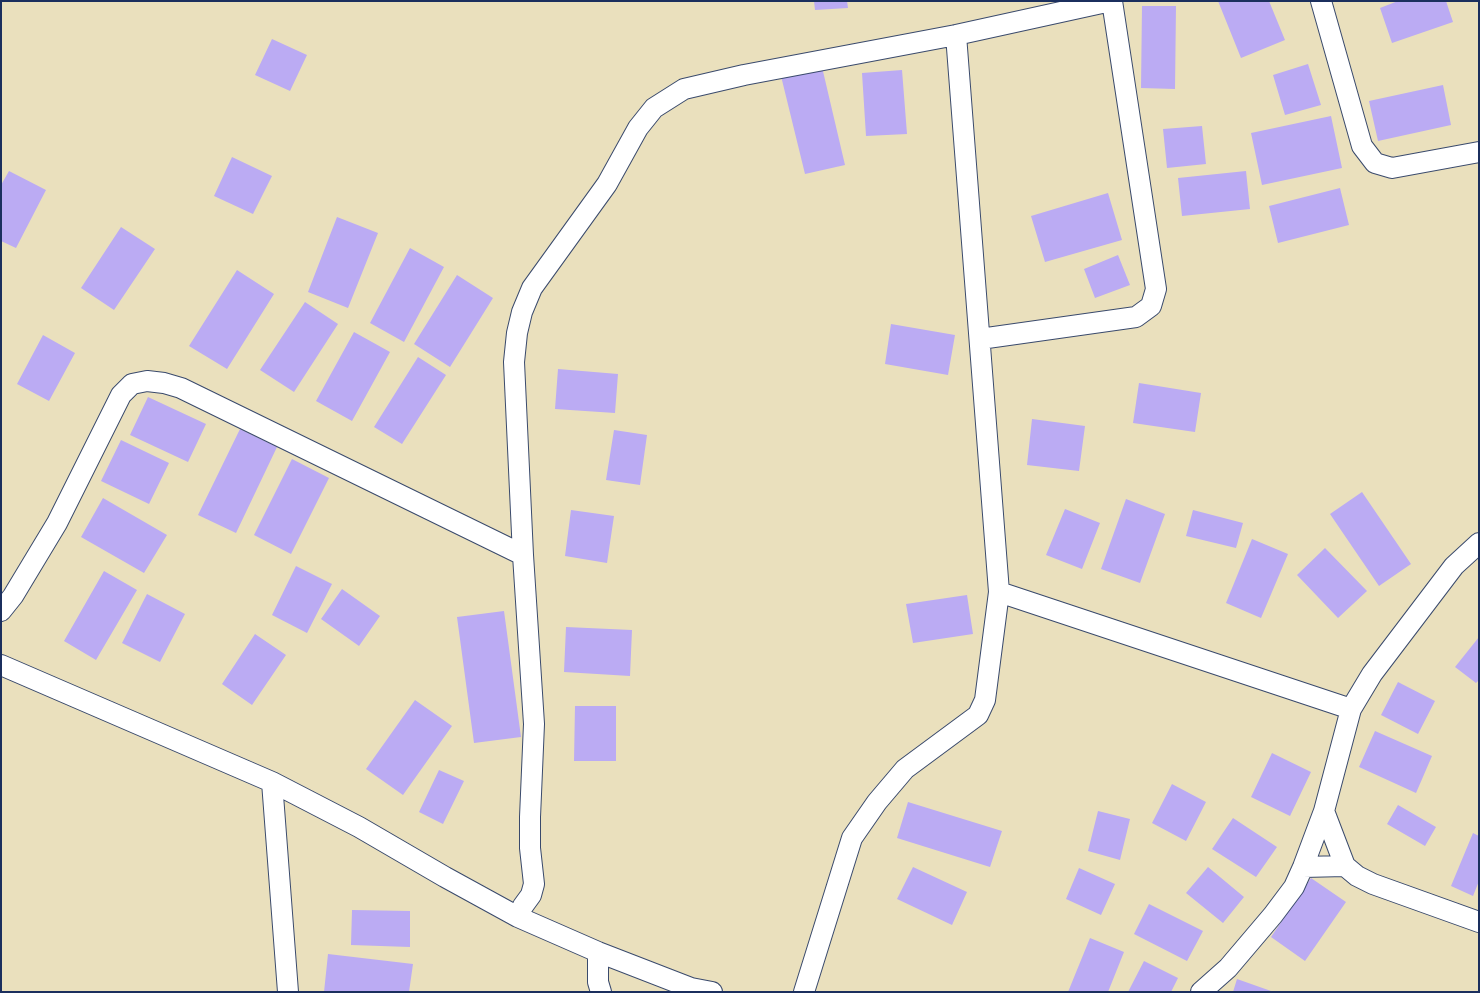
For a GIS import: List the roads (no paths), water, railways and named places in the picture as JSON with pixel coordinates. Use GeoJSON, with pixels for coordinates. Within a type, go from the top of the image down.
{"type":"FeatureCollection","features":[{"type":"Feature","properties":{"kind":"street"},"geometry":{"type":"LineString","coordinates":[[518,917],[531,895],[534,884],[530,848],[530,817],[534,724],[523,555],[514,362],[517,333],[522,312],[532,288],[606,184],[638,128],[654,108],[684,89],[744,74],[956,35],[1063,6],[1111,1],[1156,289],[1151,306],[1136,317],[980,339]]}},
{"type":"Feature","properties":{"kind":"street"},"geometry":{"type":"LineString","coordinates":[[1321,1],[1362,146],[1375,163],[1392,168],[1479,152]]}},
{"type":"Feature","properties":{"kind":"street"},"geometry":{"type":"LineString","coordinates":[[804,992],[852,838],[877,802],[905,769],[978,715],[985,700],[998,592],[956,35]]}},
{"type":"Feature","properties":{"kind":"street"},"geometry":{"type":"LineString","coordinates":[[1,611],[13,596],[57,523],[121,395],[132,384],[147,381],[181,388],[523,555]]}},
{"type":"Feature","properties":{"kind":"street"},"geometry":{"type":"LineString","coordinates":[[1200,992],[1228,968],[1273,916],[1294,887],[1324,811],[1351,709],[1372,674],[1454,566],[1479,543]]}},
{"type":"Feature","properties":{"kind":"street"},"geometry":{"type":"LineString","coordinates":[[998,592],[1351,709]]}},
{"type":"Feature","properties":{"kind":"street"},"geometry":{"type":"LineString","coordinates":[[1,665],[272,782],[359,827],[518,917],[598,952],[691,988],[712,992]]}},
{"type":"Feature","properties":{"kind":"street"},"geometry":{"type":"LineString","coordinates":[[272,782],[288,992]]}},
{"type":"Feature","properties":{"kind":"street"},"geometry":{"type":"LineString","coordinates":[[1324,811],[1345,866],[1357,876],[1373,884],[1479,922]]}},
{"type":"Feature","properties":{"kind":"street"},"geometry":{"type":"LineString","coordinates":[[1303,867],[1345,866]]}},
{"type":"Feature","properties":{"kind":"street"},"geometry":{"type":"LineString","coordinates":[[598,952],[598,982],[601,992]]}}]}
